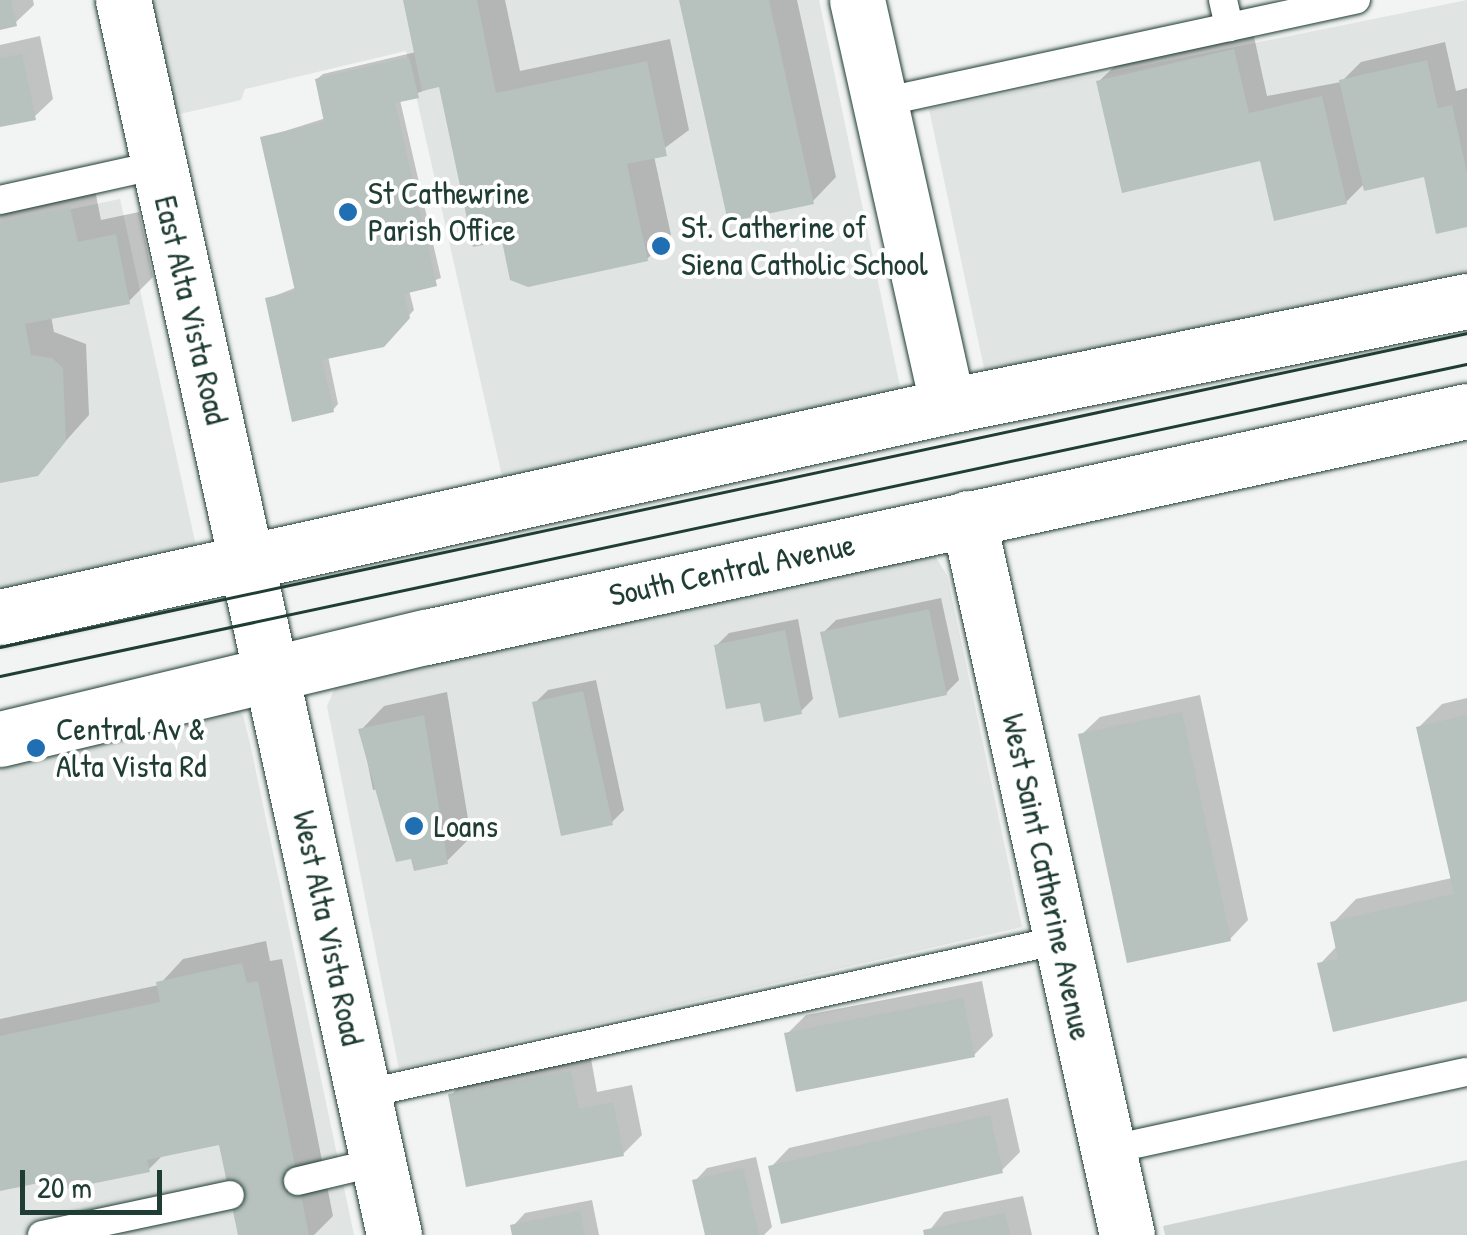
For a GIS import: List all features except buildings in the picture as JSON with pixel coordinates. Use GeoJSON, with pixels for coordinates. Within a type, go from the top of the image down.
{"type":"FeatureCollection","features":[{"type":"Feature","properties":{"kind":"main road","name":"East Alta Vista Road"},"geometry":{"type":"LineString","coordinates":[[123,0],[260,620]]}},
{"type":"Feature","properties":{"kind":"main road"},"geometry":{"type":"LineString","coordinates":[[856,0],[948,406]]}},
{"type":"Feature","properties":{"kind":"main road"},"geometry":{"type":"LineString","coordinates":[[0,617],[948,406],[1467,301]]}},
{"type":"Feature","properties":{"kind":"main road","name":"South Central Avenue"},"geometry":{"type":"LineString","coordinates":[[0,739],[968,518],[1467,411]]}},
{"type":"Feature","properties":{"kind":"main road","name":"West Saint Catherine Avenue"},"geometry":{"type":"LineString","coordinates":[[968,518],[1127,1235]]}},
{"type":"Feature","properties":{"kind":"main road","name":"West Alta Vista Road"},"geometry":{"type":"LineString","coordinates":[[260,620],[394,1235]]}},
{"type":"Feature","properties":{"kind":"lane"},"geometry":{"type":"LineString","coordinates":[[878,104],[1226,14],[1356,0]]}},
{"type":"Feature","properties":{"kind":"lane"},"geometry":{"type":"LineString","coordinates":[[0,200],[158,165]]}},
{"type":"Feature","properties":{"kind":"lane"},"geometry":{"type":"LineString","coordinates":[[364,1094],[1060,940]]}},
{"type":"Feature","properties":{"kind":"lane"},"geometry":{"type":"LineString","coordinates":[[1108,1150],[1466,1072]]}},
{"type":"Feature","properties":{"kind":"lane"},"geometry":{"type":"LineString","coordinates":[[298,1181],[378,1162]]}},
{"type":"Feature","properties":{"kind":"lane"},"geometry":{"type":"LineString","coordinates":[[42,1235],[230,1195]]}},
{"type":"Feature","properties":{"kind":"shaded area","name":"St. Catherine of Siena Catholic School"},"geometry":{"type":"Polygon","coordinates":[[[133,0],[819,0],[902,396],[509,507],[406,51],[245,89],[241,100],[158,119],[133,0]]]}},
{"type":"Feature","properties":{"kind":"shaded area"},"geometry":{"type":"Polygon","coordinates":[[[1467,0],[1467,298],[985,373],[929,109],[1467,0]]]}},
{"type":"Feature","properties":{"kind":"shaded area"},"geometry":{"type":"Polygon","coordinates":[[[120,199],[196,546],[0,616],[0,224],[120,199]]]}},
{"type":"Feature","properties":{"kind":"shaded area"},"geometry":{"type":"Polygon","coordinates":[[[931,550],[947,575],[1022,927],[399,1069],[327,706],[343,670],[931,550]]]}},
{"type":"Feature","properties":{"kind":"shaded area"},"geometry":{"type":"Polygon","coordinates":[[[232,704],[243,715],[251,748],[354,1235],[0,1235],[0,742],[232,704]]]}},
{"type":"Feature","properties":{"kind":"shaded area"},"geometry":{"type":"Polygon","coordinates":[[[1467,1160],[1467,1235],[1165,1235],[1163,1226],[1467,1160]]]}},
{"type":"Feature","properties":{"kind":"tram line"},"geometry":{"type":"LineString","coordinates":[[0,647],[1467,333]]}},
{"type":"Feature","properties":{"kind":"tram line"},"geometry":{"type":"LineString","coordinates":[[0,676],[1467,364]]}},
{"type":"Feature","properties":{"kind":"place","name":"St Cathewrine Parish Office"},"geometry":{"type":"Point","coordinates":[348,212]}},
{"type":"Feature","properties":{"kind":"place","name":"St. Catherine of Siena Catholic School"},"geometry":{"type":"Point","coordinates":[661,246]}},
{"type":"Feature","properties":{"kind":"place","name":"Central Av & Alta Vista Rd"},"geometry":{"type":"Point","coordinates":[36,748]}},
{"type":"Feature","properties":{"kind":"place","name":"Loans"},"geometry":{"type":"Point","coordinates":[414,826]}}]}
